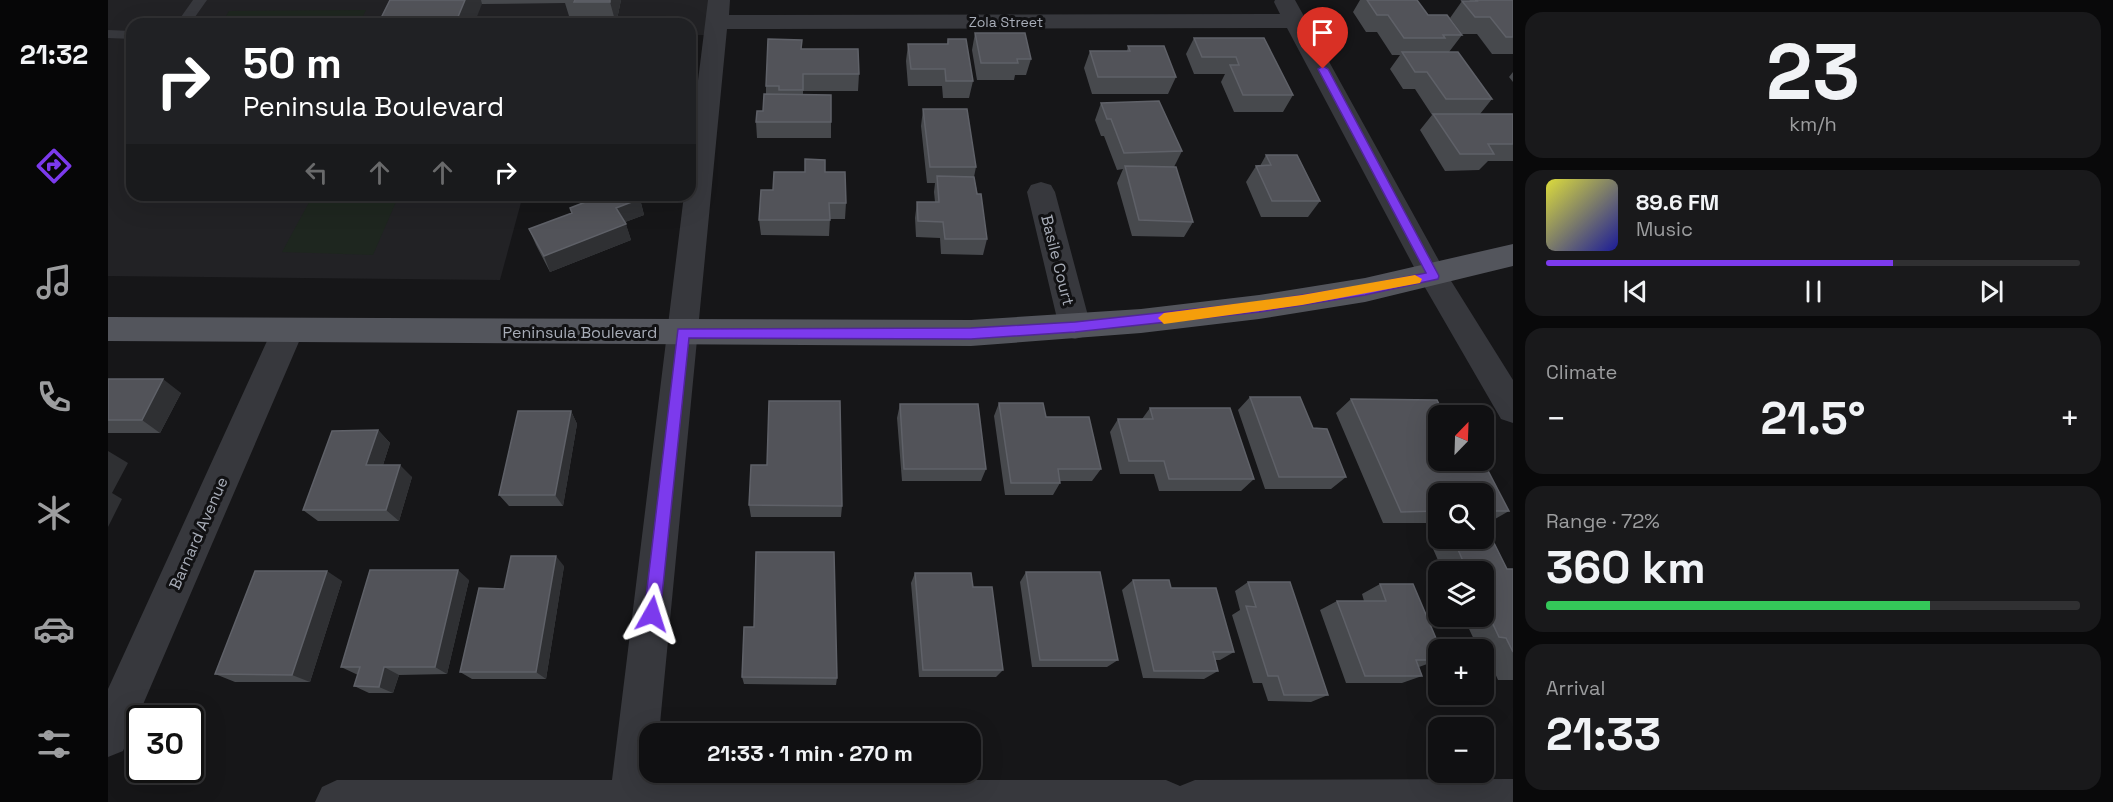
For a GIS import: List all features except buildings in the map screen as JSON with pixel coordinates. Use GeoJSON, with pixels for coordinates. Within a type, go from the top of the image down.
{"type":"FeatureCollection","features":[{"type":"Feature","properties":{"kind":"main road","name":"Peninsula Boulevard"},"geometry":{"type":"LineString","coordinates":[[108,329],[971,333],[1075,327],[1259,307],[1365,290],[1433,276],[1513,255]]}},
{"type":"Feature","properties":{"kind":"street","name":"Zola Street"},"geometry":{"type":"LineString","coordinates":[[718,11],[1290,10]]}},
{"type":"Feature","properties":{"kind":"street"},"geometry":{"type":"LineString","coordinates":[[1290,10],[1433,276],[1513,409]]}},
{"type":"Feature","properties":{"kind":"street"},"geometry":{"type":"LineString","coordinates":[[631,802],[718,11]]}},
{"type":"Feature","properties":{"kind":"street","name":"Basile Court"},"geometry":{"type":"LineString","coordinates":[[1041,192],[1075,327]]}},
{"type":"Feature","properties":{"kind":"street","name":"Barnard Avenue"},"geometry":{"type":"LineString","coordinates":[[108,736],[288,330]]}},
{"type":"Feature","properties":{"kind":"street"},"geometry":{"type":"LineString","coordinates":[[1195,802],[1513,801]]}},
{"type":"Feature","properties":{"kind":"street"},"geometry":{"type":"LineString","coordinates":[[337,802],[1166,802]]}},
{"type":"Feature","properties":{"kind":"lane"},"geometry":{"type":"LineString","coordinates":[[187,18],[200,0]]}},
{"type":"Feature","properties":{"kind":"lane"},"geometry":{"type":"LineString","coordinates":[[108,34],[126,35]]}},
{"type":"Feature","properties":{"kind":"shaded area"},"geometry":{"type":"Polygon","coordinates":[[[108,0],[720,0],[716,35],[696,35],[696,18],[126,18],[126,201],[521,201],[500,280],[108,276],[108,0]]]}},
{"type":"Feature","properties":{"kind":"shaded area"},"geometry":{"type":"Polygon","coordinates":[[[366,10],[362,18],[225,18],[229,11],[366,10]]]}},
{"type":"Feature","properties":{"kind":"shaded area"},"geometry":{"type":"Polygon","coordinates":[[[310,201],[396,201],[373,255],[282,252],[310,201]]]}},
{"type":"Feature","properties":{"kind":"slow traffic"},"geometry":{"type":"LineString","coordinates":[[1164,318],[1259,307],[1365,290],[1415,279]]}},
{"type":"Feature","properties":{"kind":"route"},"geometry":{"type":"LineString","coordinates":[[652,614],[683,333],[971,333],[1075,327],[1259,307],[1365,290],[1433,276],[1323,69]]}}]}
